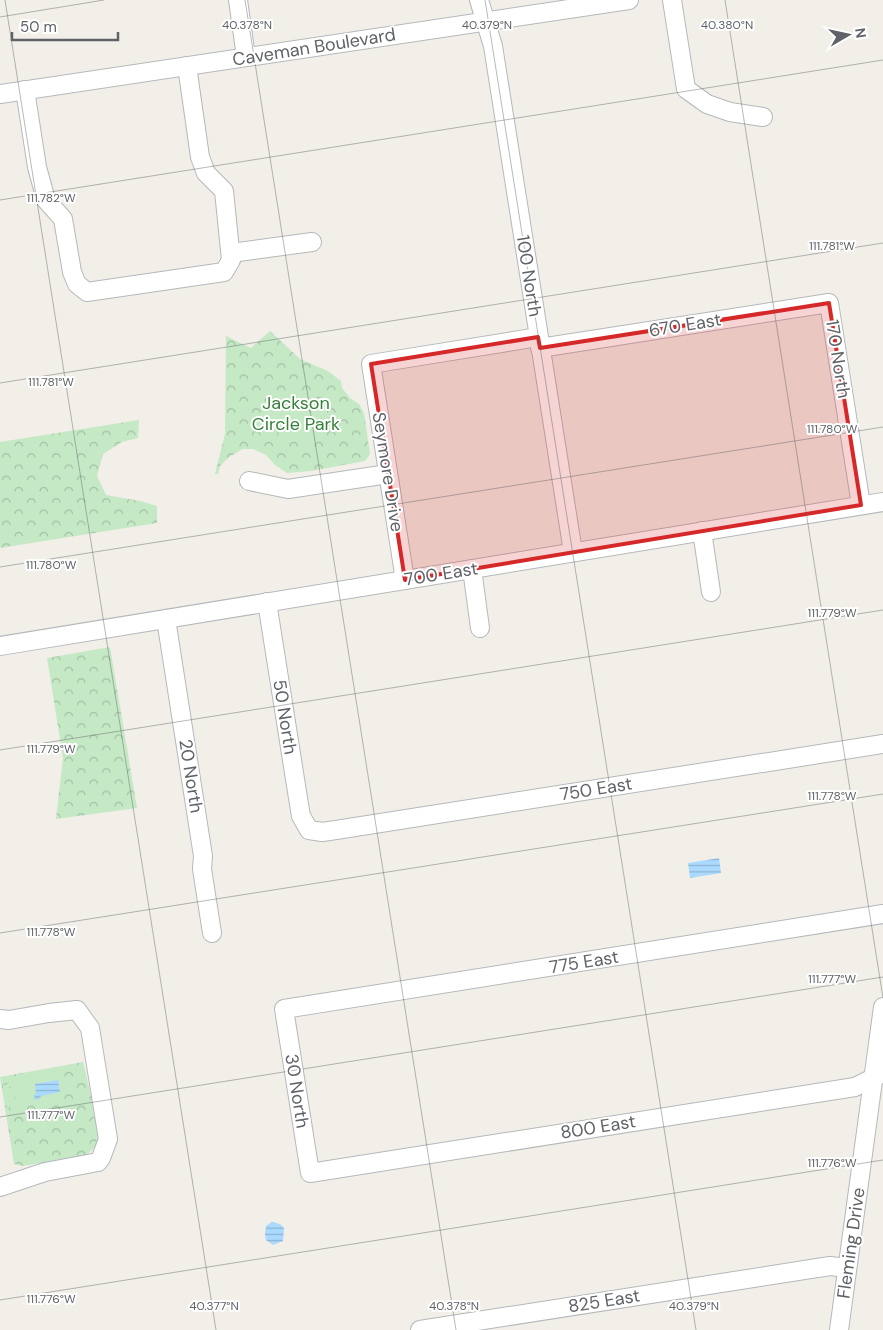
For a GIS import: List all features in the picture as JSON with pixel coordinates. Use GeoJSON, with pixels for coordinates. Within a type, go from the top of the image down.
{"type":"FeatureCollection","features":[{"type":"Feature","properties":{"kind":"street"},"geometry":{"type":"LineString","coordinates":[[238,0],[246,57]]}},
{"type":"Feature","properties":{"kind":"street","name":"100 North"},"geometry":{"type":"LineString","coordinates":[[479,0],[493,46],[573,552]]}},
{"type":"Feature","properties":{"kind":"street","name":"Caveman Boulevard"},"geometry":{"type":"LineString","coordinates":[[0,94],[629,0]]}},
{"type":"Feature","properties":{"kind":"street"},"geometry":{"type":"LineString","coordinates":[[672,0],[686,89],[707,104],[730,112],[763,117]]}},
{"type":"Feature","properties":{"kind":"street"},"geometry":{"type":"LineString","coordinates":[[25,90],[38,167],[46,200],[63,219],[72,272],[77,284],[87,292],[224,272],[231,257],[224,192],[206,173],[200,157],[187,66]]}},
{"type":"Feature","properties":{"kind":"street"},"geometry":{"type":"LineString","coordinates":[[231,257],[312,242]]}},
{"type":"Feature","properties":{"kind":"street","name":"670 East"},"geometry":{"type":"LineString","coordinates":[[371,364],[829,303]]}},
{"type":"Feature","properties":{"kind":"street","name":"170 North"},"geometry":{"type":"LineString","coordinates":[[829,303],[861,505]]}},
{"type":"Feature","properties":{"kind":"street","name":"Seymore Drive"},"geometry":{"type":"LineString","coordinates":[[371,364],[405,580]]}},
{"type":"Feature","properties":{"kind":"street"},"geometry":{"type":"LineString","coordinates":[[249,481],[288,489],[388,474]]}},
{"type":"Feature","properties":{"kind":"street","name":"700 East"},"geometry":{"type":"LineString","coordinates":[[0,646],[883,502]]}},
{"type":"Feature","properties":{"kind":"street"},"geometry":{"type":"LineString","coordinates":[[702,531],[711,592]]}},
{"type":"Feature","properties":{"kind":"street"},"geometry":{"type":"LineString","coordinates":[[472,569],[480,628]]}},
{"type":"Feature","properties":{"kind":"street","name":"50 North"},"geometry":{"type":"LineString","coordinates":[[267,602],[301,816],[309,830]]}},
{"type":"Feature","properties":{"kind":"street","name":"20 North"},"geometry":{"type":"LineString","coordinates":[[166,619],[202,847],[202,869],[212,932]]}},
{"type":"Feature","properties":{"kind":"street","name":"750 East"},"geometry":{"type":"LineString","coordinates":[[309,830],[322,832],[336,830],[883,744]]}},
{"type":"Feature","properties":{"kind":"street","name":"775 East"},"geometry":{"type":"LineString","coordinates":[[284,1009],[883,914]]}},
{"type":"Feature","properties":{"kind":"street","name":"Fleming Drive"},"geometry":{"type":"LineString","coordinates":[[839,1330],[878,1075],[883,1007]]}},
{"type":"Feature","properties":{"kind":"street","name":"30 North"},"geometry":{"type":"LineString","coordinates":[[284,1009],[310,1173]]}},
{"type":"Feature","properties":{"kind":"street"},"geometry":{"type":"LineString","coordinates":[[0,1019],[9,1020],[77,1010],[90,1028],[108,1139],[98,1162],[45,1172],[0,1187]]}},
{"type":"Feature","properties":{"kind":"street","name":"800 East"},"geometry":{"type":"LineString","coordinates":[[310,1173],[854,1087],[878,1075]]}},
{"type":"Feature","properties":{"kind":"street","name":"825 East"},"geometry":{"type":"LineString","coordinates":[[420,1330],[830,1266],[847,1268]]}},
{"type":"Feature","properties":{"kind":"highlighted area"},"geometry":{"type":"Polygon","coordinates":[[[829,303],[861,505],[405,580],[371,364],[538,337],[540,348],[829,303]]]}},
{"type":"Feature","properties":{"kind":"green space","name":"Jackson Circle Park"},"geometry":{"type":"Polygon","coordinates":[[[270,331],[300,359],[328,371],[341,381],[342,388],[350,398],[359,404],[364,413],[370,454],[365,461],[311,471],[287,473],[275,465],[266,455],[253,449],[243,449],[229,457],[220,466],[218,474],[215,474],[225,434],[226,336],[251,348],[270,331]]]}},
{"type":"Feature","properties":{"kind":"green space"},"geometry":{"type":"Polygon","coordinates":[[[308,403],[312,435],[279,439],[276,408],[308,403]]]}},
{"type":"Feature","properties":{"kind":"green space"},"geometry":{"type":"Polygon","coordinates":[[[139,420],[138,438],[122,442],[103,454],[97,476],[106,495],[157,506],[157,523],[0,548],[0,442],[139,420]]]}},
{"type":"Feature","properties":{"kind":"green space"},"geometry":{"type":"Polygon","coordinates":[[[110,647],[137,808],[56,819],[63,758],[47,658],[110,647]]]}},
{"type":"Feature","properties":{"kind":"green space"},"geometry":{"type":"Polygon","coordinates":[[[83,1062],[98,1130],[95,1147],[85,1155],[78,1157],[22,1166],[14,1164],[0,1077],[83,1062]]]}},
{"type":"Feature","properties":{"kind":"green space"},"geometry":{"type":"Polygon","coordinates":[[[54,1069],[64,1076],[67,1092],[61,1099],[7,1108],[6,1104],[16,1102],[13,1086],[3,1088],[3,1085],[13,1083],[20,1074],[54,1069]]]}},
{"type":"Feature","properties":{"kind":"water"},"geometry":{"type":"Polygon","coordinates":[[[719,858],[721,873],[690,878],[688,863],[719,858]]]}},
{"type":"Feature","properties":{"kind":"water"},"geometry":{"type":"Polygon","coordinates":[[[58,1080],[60,1092],[41,1096],[35,1100],[35,1084],[58,1080]]]}},
{"type":"Feature","properties":{"kind":"water"},"geometry":{"type":"Polygon","coordinates":[[[272,1222],[280,1224],[284,1228],[283,1241],[273,1245],[266,1240],[265,1234],[266,1226],[272,1222]]]}}]}
